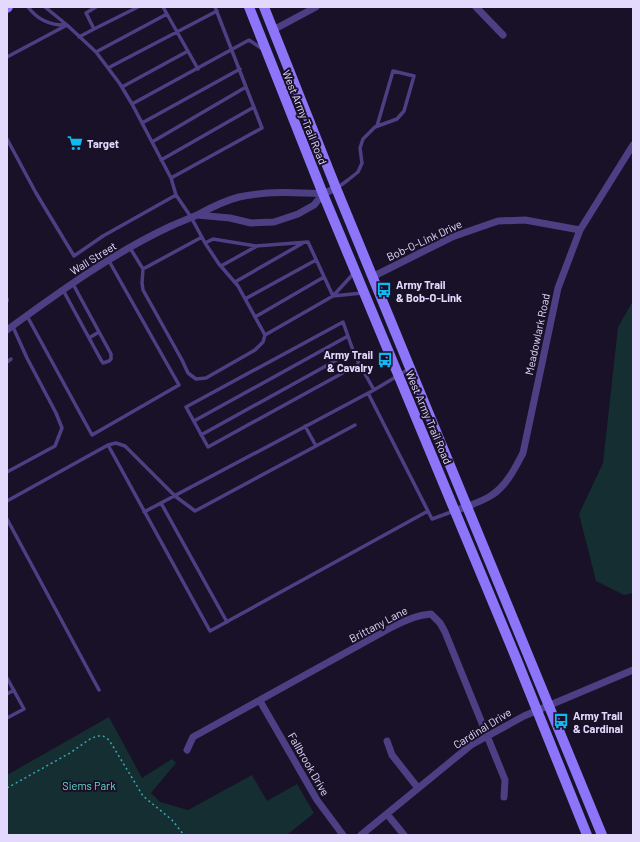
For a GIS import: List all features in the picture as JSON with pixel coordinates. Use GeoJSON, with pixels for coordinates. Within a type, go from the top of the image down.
{"type":"FeatureCollection","features":[{"type":"Feature","properties":{"kind":"main road","name":"West Army Trail Road"},"geometry":{"type":"LineString","coordinates":[[249,7],[323,194],[588,835]]}},
{"type":"Feature","properties":{"kind":"main road","name":"West Army Trail Road"},"geometry":{"type":"LineString","coordinates":[[264,7],[372,277],[602,835]]}},
{"type":"Feature","properties":{"kind":"street"},"geometry":{"type":"LineString","coordinates":[[273,30],[316,7]]}},
{"type":"Feature","properties":{"kind":"street"},"geometry":{"type":"LineString","coordinates":[[476,7],[503,35]]}},
{"type":"Feature","properties":{"kind":"street","name":"Meadowlark Road"},"geometry":{"type":"LineString","coordinates":[[455,511],[491,495],[503,486],[515,469],[523,453],[558,288],[580,230],[633,145]]}},
{"type":"Feature","properties":{"kind":"street","name":"Wall Street"},"geometry":{"type":"LineString","coordinates":[[194,216],[230,218],[251,223],[274,222],[298,214],[314,205],[323,194],[336,188]]}},
{"type":"Feature","properties":{"kind":"street","name":"Wall Street"},"geometry":{"type":"LineString","coordinates":[[10,328],[63,290],[130,248],[209,208],[237,198],[270,192],[323,194]]}},
{"type":"Feature","properties":{"kind":"street","name":"Bob-O-Link Drive"},"geometry":{"type":"LineString","coordinates":[[372,277],[452,237],[498,221],[526,220],[580,230]]}},
{"type":"Feature","properties":{"kind":"street","name":"Brittany Lane"},"geometry":{"type":"LineString","coordinates":[[260,700],[392,627],[420,615],[431,614],[440,623],[445,632],[487,736]]}},
{"type":"Feature","properties":{"kind":"street","name":"Cardinal Drive"},"geometry":{"type":"LineString","coordinates":[[361,835],[471,745],[504,726],[537,710],[633,670]]}},
{"type":"Feature","properties":{"kind":"street"},"geometry":{"type":"LineString","coordinates":[[187,750],[194,737],[260,700]]}},
{"type":"Feature","properties":{"kind":"street","name":"Fallbrook Drive"},"geometry":{"type":"LineString","coordinates":[[260,700],[317,800],[343,835]]}},
{"type":"Feature","properties":{"kind":"street"},"geometry":{"type":"LineString","coordinates":[[487,736],[505,780],[504,797]]}},
{"type":"Feature","properties":{"kind":"street"},"geometry":{"type":"LineString","coordinates":[[387,741],[392,755],[418,788]]}},
{"type":"Feature","properties":{"kind":"street"},"geometry":{"type":"LineString","coordinates":[[387,814],[404,835]]}},
{"type":"Feature","properties":{"kind":"lane"},"geometry":{"type":"LineString","coordinates":[[28,7],[39,18],[54,25],[66,25]]}},
{"type":"Feature","properties":{"kind":"lane"},"geometry":{"type":"LineString","coordinates":[[45,7],[96,52],[122,87],[171,178],[176,195],[194,216],[205,243],[221,266],[235,282],[265,335]]}},
{"type":"Feature","properties":{"kind":"lane"},"geometry":{"type":"LineString","coordinates":[[94,29],[86,13],[96,7]]}},
{"type":"Feature","properties":{"kind":"lane"},"geometry":{"type":"LineString","coordinates":[[79,37],[138,7]]}},
{"type":"Feature","properties":{"kind":"lane"},"geometry":{"type":"LineString","coordinates":[[163,7],[198,69]]}},
{"type":"Feature","properties":{"kind":"lane"},"geometry":{"type":"LineString","coordinates":[[108,68],[216,9],[262,128],[171,178]]}},
{"type":"Feature","properties":{"kind":"lane"},"geometry":{"type":"LineString","coordinates":[[96,52],[167,14]]}},
{"type":"Feature","properties":{"kind":"lane"},"geometry":{"type":"LineString","coordinates":[[7,57],[66,25]]}},
{"type":"Feature","properties":{"kind":"lane"},"geometry":{"type":"LineString","coordinates":[[132,104],[249,40],[266,51]]}},
{"type":"Feature","properties":{"kind":"lane"},"geometry":{"type":"LineString","coordinates":[[122,87],[188,51]]}},
{"type":"Feature","properties":{"kind":"lane"},"geometry":{"type":"LineString","coordinates":[[142,123],[240,68]]}},
{"type":"Feature","properties":{"kind":"lane"},"geometry":{"type":"LineString","coordinates":[[336,188],[358,172],[362,163],[360,148],[364,139],[377,126],[397,119],[404,111],[414,76],[393,70],[377,126]]}},
{"type":"Feature","properties":{"kind":"lane"},"geometry":{"type":"LineString","coordinates":[[152,142],[246,87]]}},
{"type":"Feature","properties":{"kind":"lane"},"geometry":{"type":"LineString","coordinates":[[161,160],[254,107]]}},
{"type":"Feature","properties":{"kind":"lane"},"geometry":{"type":"LineString","coordinates":[[7,139],[74,256],[103,236],[176,195]]}},
{"type":"Feature","properties":{"kind":"lane"},"geometry":{"type":"LineString","coordinates":[[142,269],[202,237]]}},
{"type":"Feature","properties":{"kind":"lane"},"geometry":{"type":"LineString","coordinates":[[205,243],[217,240],[257,246],[308,242],[333,296]]}},
{"type":"Feature","properties":{"kind":"lane"},"geometry":{"type":"LineString","coordinates":[[235,282],[305,242]]}},
{"type":"Feature","properties":{"kind":"lane"},"geometry":{"type":"LineString","coordinates":[[221,266],[257,246]]}},
{"type":"Feature","properties":{"kind":"lane"},"geometry":{"type":"LineString","coordinates":[[130,248],[142,269],[143,290],[188,373],[196,379],[206,378],[255,350],[263,342],[265,335],[333,296],[355,272]]}},
{"type":"Feature","properties":{"kind":"lane"},"geometry":{"type":"LineString","coordinates":[[245,299],[316,260]]}},
{"type":"Feature","properties":{"kind":"lane"},"geometry":{"type":"LineString","coordinates":[[27,316],[92,435],[179,385],[109,261]]}},
{"type":"Feature","properties":{"kind":"lane"},"geometry":{"type":"LineString","coordinates":[[255,317],[324,278]]}},
{"type":"Feature","properties":{"kind":"lane"},"geometry":{"type":"LineString","coordinates":[[63,290],[103,363],[109,361],[111,359],[111,354],[73,284]]}},
{"type":"Feature","properties":{"kind":"lane"},"geometry":{"type":"LineString","coordinates":[[333,296],[364,293]]}},
{"type":"Feature","properties":{"kind":"lane"},"geometry":{"type":"LineString","coordinates":[[359,364],[208,447],[186,407],[343,322],[353,351],[374,390]]}},
{"type":"Feature","properties":{"kind":"lane"},"geometry":{"type":"LineString","coordinates":[[7,472],[55,446],[62,428],[56,413],[10,328]]}},
{"type":"Feature","properties":{"kind":"lane"},"geometry":{"type":"LineString","coordinates":[[89,338],[99,332]]}},
{"type":"Feature","properties":{"kind":"lane"},"geometry":{"type":"LineString","coordinates":[[194,421],[348,336]]}},
{"type":"Feature","properties":{"kind":"lane"},"geometry":{"type":"LineString","coordinates":[[201,435],[353,351]]}},
{"type":"Feature","properties":{"kind":"lane"},"geometry":{"type":"LineString","coordinates":[[7,362],[11,359]]}},
{"type":"Feature","properties":{"kind":"lane"},"geometry":{"type":"LineString","coordinates":[[144,512],[374,390],[410,369]]}},
{"type":"Feature","properties":{"kind":"lane"},"geometry":{"type":"LineString","coordinates":[[368,393],[432,519],[455,511]]}},
{"type":"Feature","properties":{"kind":"lane"},"geometry":{"type":"LineString","coordinates":[[7,501],[108,445],[116,443],[125,446],[175,496],[195,511],[355,425]]}},
{"type":"Feature","properties":{"kind":"lane"},"geometry":{"type":"LineString","coordinates":[[305,426],[316,446]]}},
{"type":"Feature","properties":{"kind":"lane"},"geometry":{"type":"LineString","coordinates":[[108,445],[210,631],[428,511]]}},
{"type":"Feature","properties":{"kind":"lane"},"geometry":{"type":"LineString","coordinates":[[161,504],[227,622]]}},
{"type":"Feature","properties":{"kind":"lane"},"geometry":{"type":"LineString","coordinates":[[7,519],[99,690]]}},
{"type":"Feature","properties":{"kind":"lane"},"geometry":{"type":"LineString","coordinates":[[7,678],[24,709],[7,718]]}},
{"type":"Feature","properties":{"kind":"lane"},"geometry":{"type":"LineString","coordinates":[[7,694],[14,690]]}},
{"type":"Feature","properties":{"kind":"path"},"geometry":{"type":"LineString","coordinates":[[7,788],[70,753],[97,736],[103,736],[109,740],[143,796],[172,820],[184,835]]}},
{"type":"Feature","properties":{"kind":"green space"},"geometry":{"type":"Polygon","coordinates":[[[633,301],[633,593],[624,595],[596,581],[579,514],[603,463],[618,327],[633,301]]]}},
{"type":"Feature","properties":{"kind":"green space","name":"Siems Park"},"geometry":{"type":"Polygon","coordinates":[[[109,717],[142,778],[172,759],[176,763],[151,793],[160,802],[188,810],[252,775],[267,801],[297,784],[314,813],[287,835],[7,835],[7,775],[109,717]]]}},
{"type":"Feature","properties":{"kind":"place","name":"Target"},"geometry":{"type":"Point","coordinates":[75,143]}},
{"type":"Feature","properties":{"kind":"place","name":"Army Trail & Bob-O-Link"},"geometry":{"type":"Point","coordinates":[384,290]}},
{"type":"Feature","properties":{"kind":"place","name":"Army Trail & Cavalry"},"geometry":{"type":"Point","coordinates":[385,360]}},
{"type":"Feature","properties":{"kind":"place","name":"Army Trail & Cardinal"},"geometry":{"type":"Point","coordinates":[561,721]}}]}
